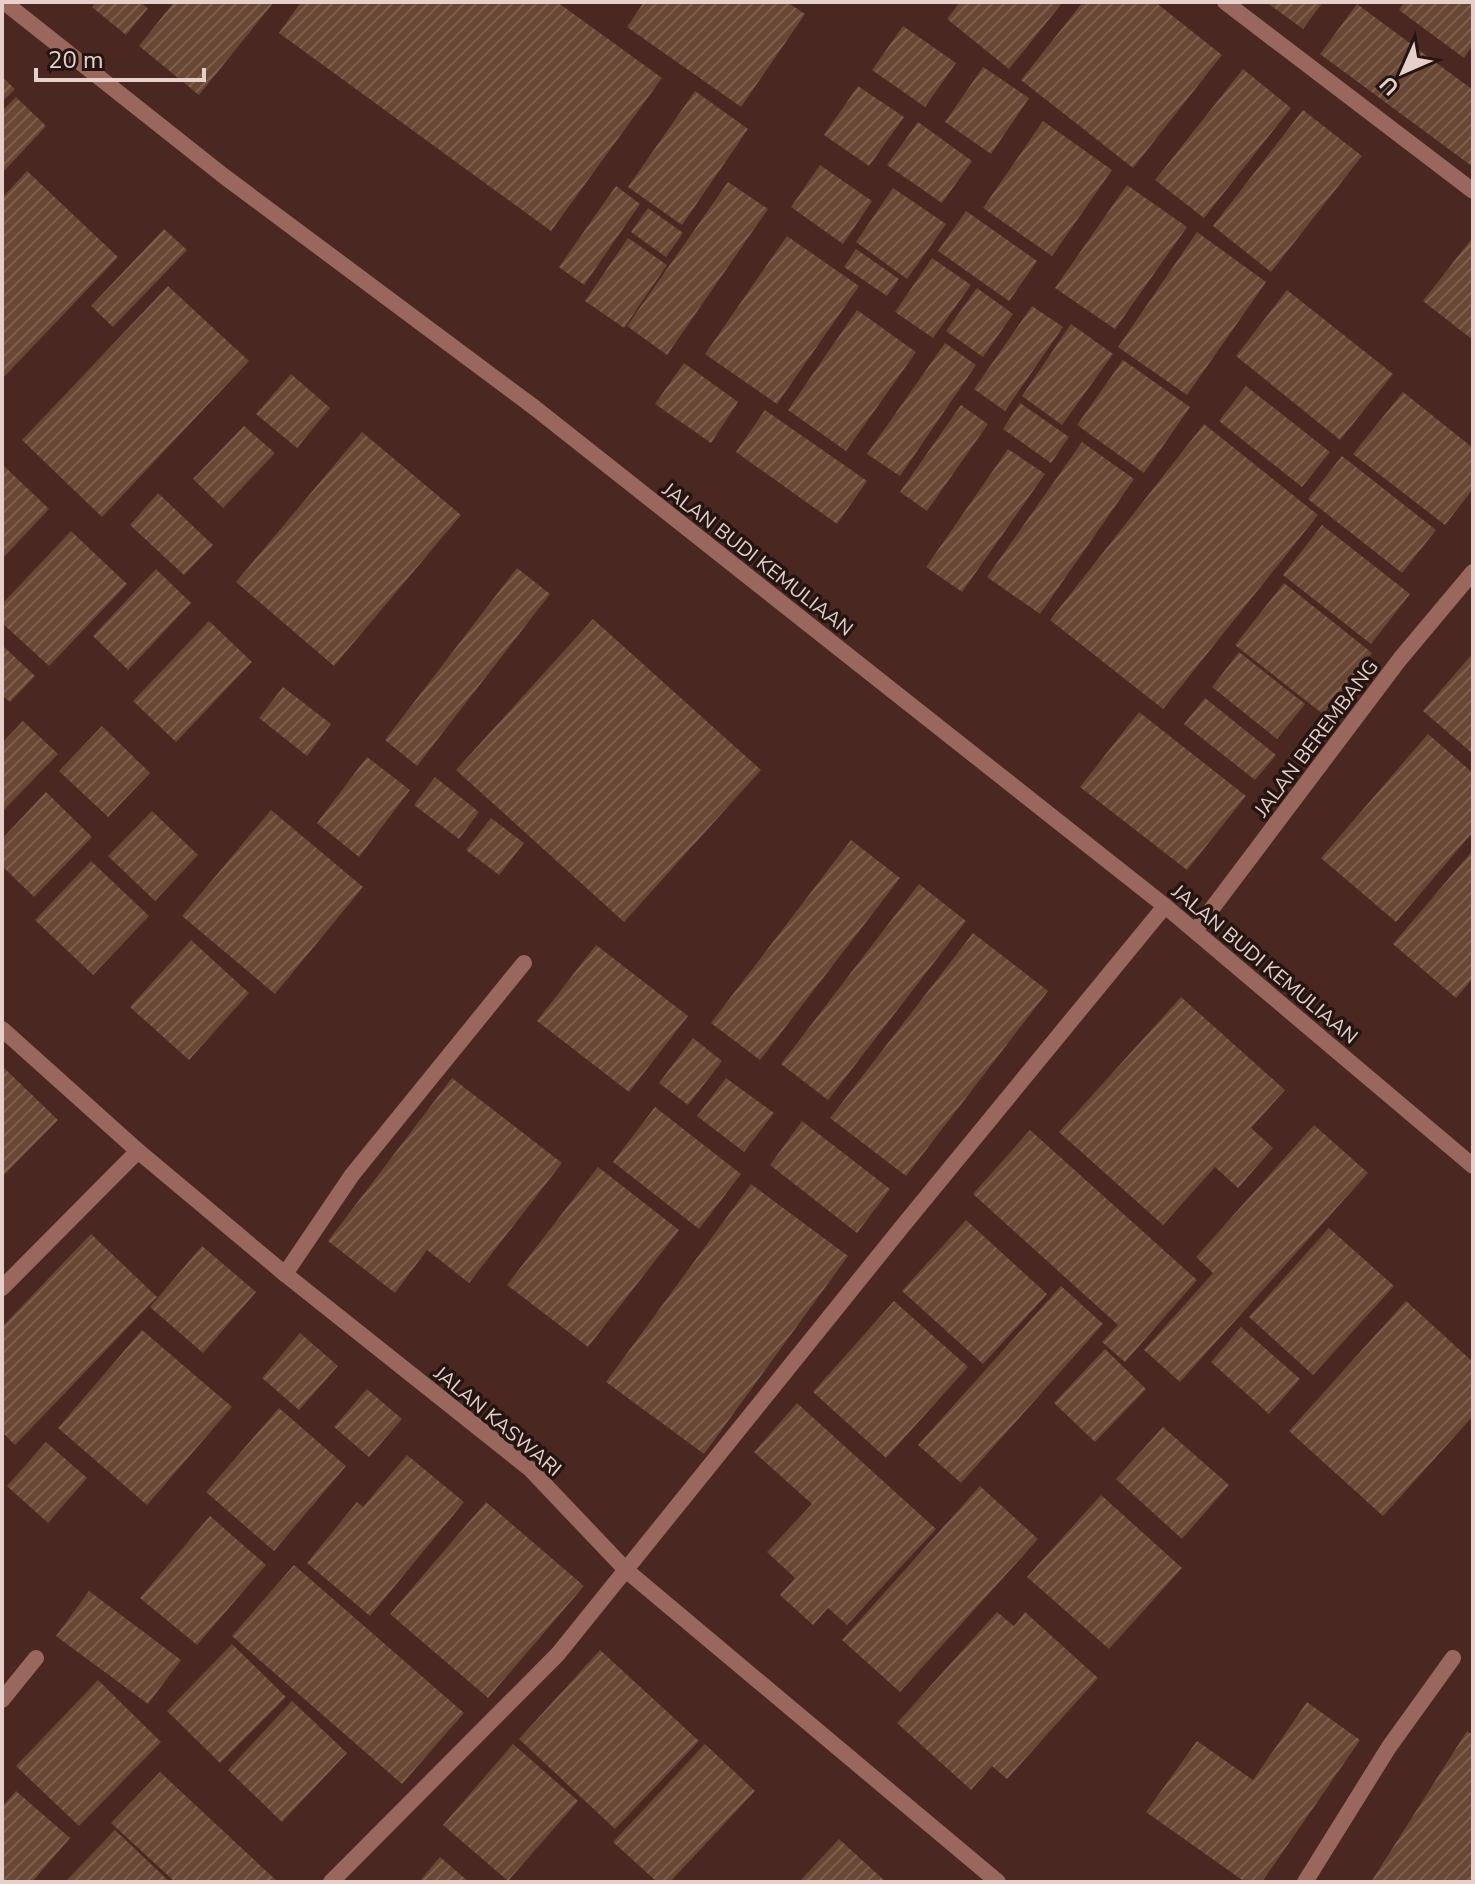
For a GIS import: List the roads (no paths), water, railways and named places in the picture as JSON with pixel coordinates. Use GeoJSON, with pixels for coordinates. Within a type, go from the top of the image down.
{"type":"FeatureCollection","features":[{"type":"Feature","properties":{"kind":"street","name":"JALAN BUDI KEMULIAAN"},"geometry":{"type":"LineString","coordinates":[[4,2],[225,177],[535,408],[1165,906],[1473,1166]]}},
{"type":"Feature","properties":{"kind":"street"},"geometry":{"type":"LineString","coordinates":[[1225,2],[1473,191]]}},
{"type":"Feature","properties":{"kind":"street","name":"JALAN BEREMBANG"},"geometry":{"type":"LineString","coordinates":[[1195,931],[1400,659],[1473,572]]}},
{"type":"Feature","properties":{"kind":"street"},"geometry":{"type":"LineString","coordinates":[[331,1882],[558,1654],[1165,906]]}},
{"type":"Feature","properties":{"kind":"street"},"geometry":{"type":"LineString","coordinates":[[285,1274],[352,1175],[524,963]]}},
{"type":"Feature","properties":{"kind":"street","name":"JALAN KASWARI"},"geometry":{"type":"LineString","coordinates":[[2,1029],[138,1151],[285,1274],[530,1469],[627,1571],[998,1882]]}},
{"type":"Feature","properties":{"kind":"street"},"geometry":{"type":"LineString","coordinates":[[2,1288],[138,1151]]}},
{"type":"Feature","properties":{"kind":"street"},"geometry":{"type":"LineString","coordinates":[[2,1700],[36,1658]]}},
{"type":"Feature","properties":{"kind":"street"},"geometry":{"type":"LineString","coordinates":[[1305,1882],[1389,1747],[1453,1658]]}}]}
